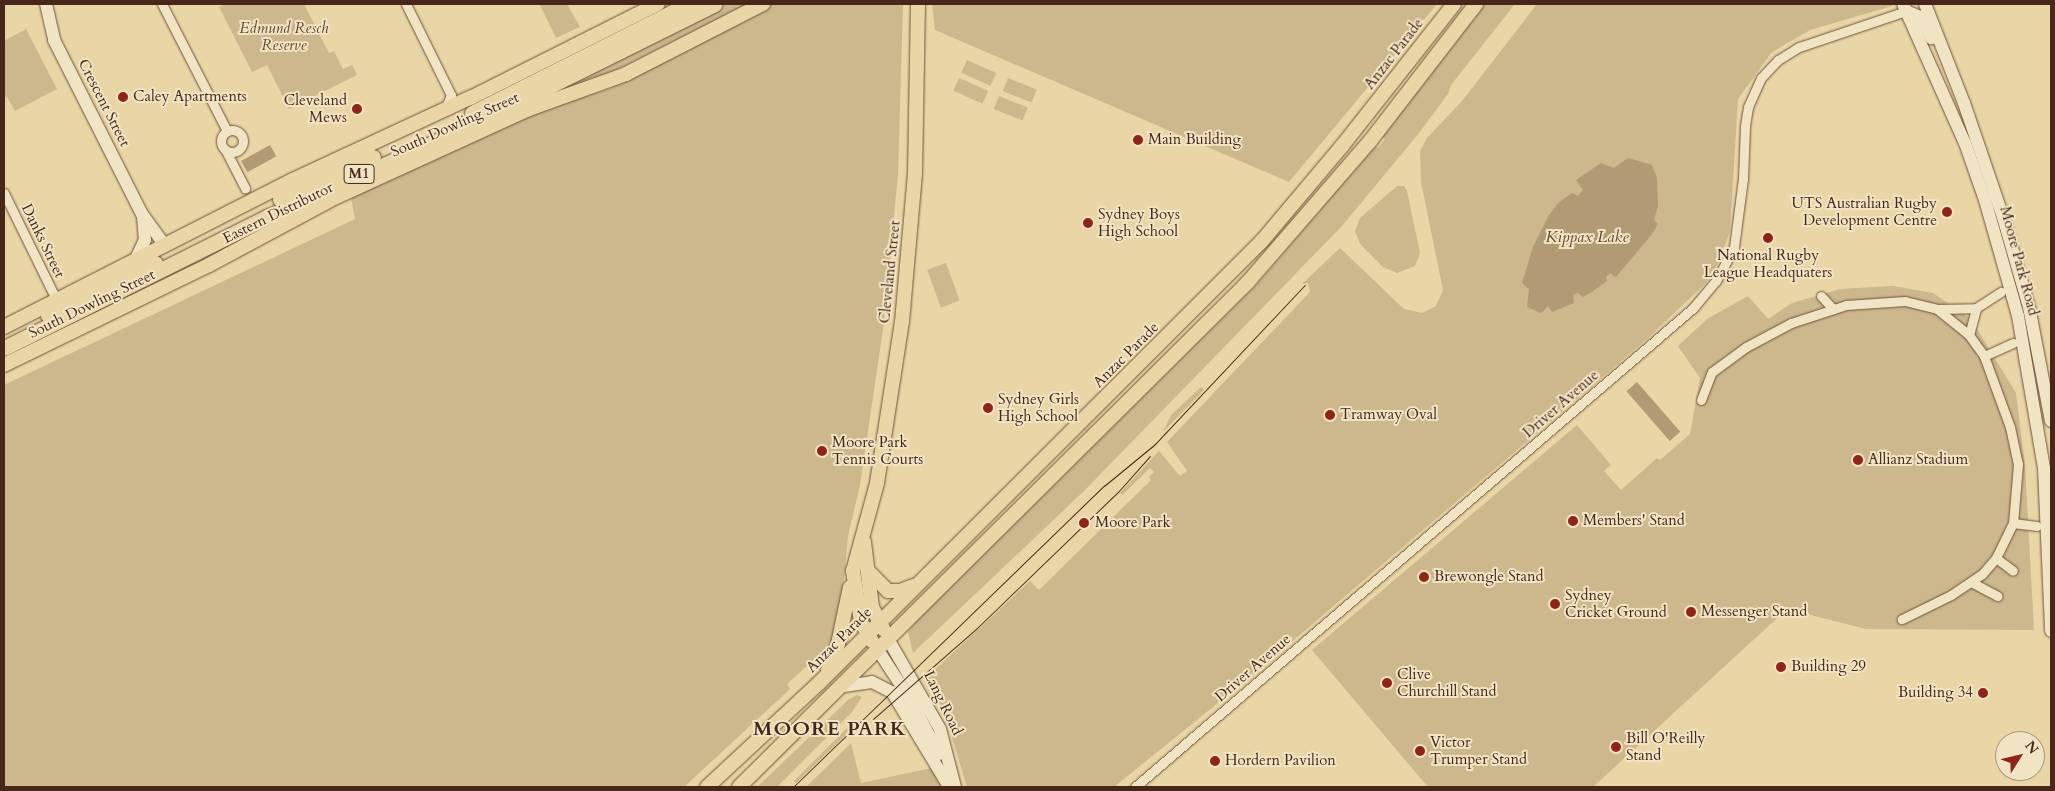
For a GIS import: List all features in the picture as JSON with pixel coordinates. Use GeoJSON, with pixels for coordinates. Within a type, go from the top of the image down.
{"type":"FeatureCollection","features":[{"type":"Feature","properties":{"kind":"highway","name":"Eastern Distributor"},"geometry":{"type":"LineString","coordinates":[[4,337],[320,179],[446,126],[689,4]]}},
{"type":"Feature","properties":{"kind":"highway","name":"Eastern Distributor"},"geometry":{"type":"LineString","coordinates":[[4,348],[328,188],[453,134],[715,4]]}},
{"type":"Feature","properties":{"kind":"highway"},"geometry":{"type":"LineString","coordinates":[[4,359],[210,254],[328,188]]}},
{"type":"Feature","properties":{"kind":"main road","name":"Crescent Street"},"geometry":{"type":"LineString","coordinates":[[46,4],[54,40],[142,214],[165,246]]}},
{"type":"Feature","properties":{"kind":"main road","name":"South Dowling Street"},"geometry":{"type":"LineString","coordinates":[[4,327],[293,180],[470,98],[658,4]]}},
{"type":"Feature","properties":{"kind":"main road","name":"South Dowling Street"},"geometry":{"type":"LineString","coordinates":[[4,365],[209,265],[330,200],[529,109],[626,74],[762,4]]}},
{"type":"Feature","properties":{"kind":"main road","name":"Cleveland Street"},"geometry":{"type":"LineString","coordinates":[[878,650],[868,635],[856,601],[853,572],[863,541],[883,456],[909,254],[917,135],[918,4]]}},
{"type":"Feature","properties":{"kind":"main road","name":"Anzac Parade"},"geometry":{"type":"LineString","coordinates":[[707,787],[868,635],[1262,241],[1342,146],[1454,4]]}},
{"type":"Feature","properties":{"kind":"main road"},"geometry":{"type":"LineString","coordinates":[[739,787],[844,686],[888,639],[1255,275],[1371,140],[1476,4]]}},
{"type":"Feature","properties":{"kind":"main road","name":"Moore Park Road"},"geometry":{"type":"LineString","coordinates":[[1925,4],[1964,103],[1984,177],[2030,375],[2045,476],[2051,631]]}},
{"type":"Feature","properties":{"kind":"main road"},"geometry":{"type":"LineString","coordinates":[[1906,6],[1920,17],[1964,103]]}},
{"type":"Feature","properties":{"kind":"main road","name":"Moore Park Road"},"geometry":{"type":"LineString","coordinates":[[1906,6],[1984,177],[2030,307],[2048,372],[2051,420]]}},
{"type":"Feature","properties":{"kind":"main road","name":"Crescent Street"},"geometry":{"type":"LineString","coordinates":[[135,261],[145,240],[142,214]]}},
{"type":"Feature","properties":{"kind":"main road","name":"Cleveland Street"},"geometry":{"type":"LineString","coordinates":[[863,541],[869,572],[872,607],[888,639]]}},
{"type":"Feature","properties":{"kind":"main road"},"geometry":{"type":"LineString","coordinates":[[819,683],[834,656],[853,572]]}},
{"type":"Feature","properties":{"kind":"main road"},"geometry":{"type":"LineString","coordinates":[[869,572],[888,591],[900,591],[918,583]]}},
{"type":"Feature","properties":{"kind":"main road","name":"Lang Road"},"geometry":{"type":"LineString","coordinates":[[888,639],[940,729],[950,787]]}},
{"type":"Feature","properties":{"kind":"main road","name":"Lang Road"},"geometry":{"type":"LineString","coordinates":[[878,650],[928,729],[950,787]]}},
{"type":"Feature","properties":{"kind":"main road"},"geometry":{"type":"LineString","coordinates":[[844,686],[872,682],[892,692],[950,787]]}},
{"type":"Feature","properties":{"kind":"street"},"geometry":{"type":"LineString","coordinates":[[162,4],[226,131]]}},
{"type":"Feature","properties":{"kind":"street"},"geometry":{"type":"LineString","coordinates":[[406,4],[451,95],[445,110]]}},
{"type":"Feature","properties":{"kind":"street","name":"Driver Avenue"},"geometry":{"type":"LineString","coordinates":[[1135,787],[1693,308],[1716,282],[1734,247],[1739,218],[1746,117],[1761,78],[1778,60],[1799,47],[1906,6]]}},
{"type":"Feature","properties":{"kind":"street"},"geometry":{"type":"LineString","coordinates":[[448,88],[470,98]]}},
{"type":"Feature","properties":{"kind":"street"},"geometry":{"type":"LineString","coordinates":[[226,131],[221,141],[247,192]]}},
{"type":"Feature","properties":{"kind":"street"},"geometry":{"type":"LineString","coordinates":[[226,131],[240,132],[244,142],[238,151],[226,151]]}},
{"type":"Feature","properties":{"kind":"street","name":"Danks Street"},"geometry":{"type":"LineString","coordinates":[[4,193],[57,301]]}},
{"type":"Feature","properties":{"kind":"street"},"geometry":{"type":"LineString","coordinates":[[1701,400],[1712,372],[1746,347],[1791,323],[1833,308],[1881,300],[1905,301],[1937,309],[1976,308],[2001,292]]}},
{"type":"Feature","properties":{"kind":"street"},"geometry":{"type":"LineString","coordinates":[[1821,296],[1833,308]]}},
{"type":"Feature","properties":{"kind":"street"},"geometry":{"type":"LineString","coordinates":[[1969,335],[1976,308]]}},
{"type":"Feature","properties":{"kind":"street"},"geometry":{"type":"LineString","coordinates":[[1902,619],[1971,582],[1996,558],[2013,523],[2018,464],[2010,427],[1984,356],[1969,335],[1937,309]]}},
{"type":"Feature","properties":{"kind":"street"},"geometry":{"type":"LineString","coordinates":[[1984,356],[2013,343]]}},
{"type":"Feature","properties":{"kind":"street"},"geometry":{"type":"LineString","coordinates":[[2030,375],[2048,372]]}},
{"type":"Feature","properties":{"kind":"street"},"geometry":{"type":"LineString","coordinates":[[2013,523],[2037,526]]}},
{"type":"Feature","properties":{"kind":"street"},"geometry":{"type":"LineString","coordinates":[[1996,558],[2013,571]]}},
{"type":"Feature","properties":{"kind":"street"},"geometry":{"type":"LineString","coordinates":[[1971,582],[1997,596]]}},
{"type":"Feature","properties":{"kind":"green space","name":"Edmund Resch Reserve"},"geometry":{"type":"Polygon","coordinates":[[[226,4],[304,4],[329,53],[334,51],[343,69],[352,65],[357,75],[289,109],[267,65],[252,72],[219,7],[226,4]]]}},
{"type":"Feature","properties":{"kind":"green space"},"geometry":{"type":"Polygon","coordinates":[[[567,4],[580,27],[556,38],[540,5],[567,4]]]}},
{"type":"Feature","properties":{"kind":"green space"},"geometry":{"type":"Polygon","coordinates":[[[727,4],[747,4],[606,75],[552,93],[727,4]]]}},
{"type":"Feature","properties":{"kind":"green space"},"geometry":{"type":"Polygon","coordinates":[[[772,4],[903,4],[898,174],[883,329],[860,485],[848,536],[843,592],[850,627],[787,684],[790,689],[684,787],[4,787],[4,385],[355,219],[351,197],[549,107],[609,89],[772,4]]]}},
{"type":"Feature","properties":{"kind":"green space"},"geometry":{"type":"Polygon","coordinates":[[[932,4],[1437,4],[1289,182],[935,30],[932,4]]]}},
{"type":"Feature","properties":{"kind":"green space"},"geometry":{"type":"Polygon","coordinates":[[[1485,4],[1515,4],[1451,85],[1448,94],[1419,133],[1342,226],[1084,491],[913,653],[908,632],[916,621],[1256,285],[1375,146],[1378,148],[1385,139],[1382,136],[1485,4]]]}},
{"type":"Feature","properties":{"kind":"green space"},"geometry":{"type":"Polygon","coordinates":[[[1537,4],[1891,4],[1892,6],[1810,30],[1771,53],[1738,99],[1730,231],[1720,260],[1706,283],[1646,340],[1255,673],[1114,787],[967,787],[945,714],[927,679],[929,675],[1030,581],[1039,590],[1151,480],[1149,477],[1154,472],[1150,468],[1122,495],[1120,493],[1159,451],[1180,476],[1187,471],[1167,442],[1310,292],[1308,283],[1302,284],[1340,248],[1404,309],[1422,313],[1436,306],[1443,290],[1421,182],[1420,151],[1427,138],[1462,101],[1537,4]]]}},
{"type":"Feature","properties":{"kind":"green space"},"geometry":{"type":"Polygon","coordinates":[[[26,29],[57,89],[15,111],[7,97],[4,98],[4,41],[26,29]]]}},
{"type":"Feature","properties":{"kind":"green space"},"geometry":{"type":"Polygon","coordinates":[[[967,60],[996,73],[991,86],[961,73],[967,60]]]}},
{"type":"Feature","properties":{"kind":"green space"},"geometry":{"type":"Polygon","coordinates":[[[959,78],[988,91],[983,104],[953,91],[959,78]]]}},
{"type":"Feature","properties":{"kind":"green space"},"geometry":{"type":"Polygon","coordinates":[[[1008,78],[1037,90],[1031,103],[1003,91],[1008,78]]]}},
{"type":"Feature","properties":{"kind":"green space"},"geometry":{"type":"Polygon","coordinates":[[[999,96],[1028,108],[1022,121],[994,109],[999,96]]]}},
{"type":"Feature","properties":{"kind":"green space"},"geometry":{"type":"Polygon","coordinates":[[[1397,186],[1404,186],[1407,191],[1420,253],[1415,266],[1397,273],[1383,267],[1360,244],[1355,231],[1360,218],[1397,186]]]}},
{"type":"Feature","properties":{"kind":"green space"},"geometry":{"type":"Polygon","coordinates":[[[946,263],[960,301],[941,307],[927,270],[946,263]]]}},
{"type":"Feature","properties":{"kind":"green space"},"geometry":{"type":"Polygon","coordinates":[[[1893,286],[1933,293],[1971,319],[2016,393],[2025,465],[2034,630],[1866,629],[1787,609],[1593,787],[1428,787],[1312,650],[1577,425],[1611,465],[1604,471],[1621,490],[1657,458],[1660,460],[1690,434],[1700,378],[1678,346],[1707,319],[1748,296],[1768,319],[1792,303],[1840,289],[1893,286]]]}},
{"type":"Feature","properties":{"kind":"green space"},"geometry":{"type":"Polygon","coordinates":[[[1201,387],[1204,390],[1163,432],[1171,415],[1201,387]]]}},
{"type":"Feature","properties":{"kind":"green space"},"geometry":{"type":"Polygon","coordinates":[[[857,695],[862,697],[852,712],[777,787],[757,787],[848,700],[857,695]]]}},
{"type":"Feature","properties":{"kind":"green space"},"geometry":{"type":"Polygon","coordinates":[[[828,711],[749,787],[744,787],[804,732],[828,711]]]}},
{"type":"Feature","properties":{"kind":"green space"},"geometry":{"type":"Polygon","coordinates":[[[848,727],[851,730],[796,783],[794,781],[848,727]]]}},
{"type":"Feature","properties":{"kind":"green space"},"geometry":{"type":"Polygon","coordinates":[[[851,743],[861,783],[932,768],[943,787],[806,787],[851,743]]]}},
{"type":"Feature","properties":{"kind":"water"},"geometry":{"type":"Polygon","coordinates":[[[270,145],[276,156],[247,172],[241,161],[270,145]]]}},
{"type":"Feature","properties":{"kind":"water","name":"Kippax Lake"},"geometry":{"type":"Polygon","coordinates":[[[1628,158],[1652,165],[1657,178],[1658,206],[1654,220],[1658,224],[1653,233],[1616,277],[1610,273],[1606,277],[1607,281],[1590,293],[1583,297],[1578,293],[1573,295],[1574,303],[1552,312],[1548,306],[1541,313],[1527,307],[1529,289],[1522,283],[1533,247],[1548,217],[1558,203],[1572,193],[1578,196],[1583,190],[1576,180],[1601,163],[1614,168],[1628,158]]]}},
{"type":"Feature","properties":{"kind":"water"},"geometry":{"type":"Polygon","coordinates":[[[1637,382],[1680,432],[1670,441],[1626,391],[1637,382]]]}},
{"type":"Feature","properties":{"kind":"tram line"},"geometry":{"type":"LineString","coordinates":[[793,787],[1104,486],[1154,445],[1305,285]]}},
{"type":"Feature","properties":{"kind":"tram line"},"geometry":{"type":"LineString","coordinates":[[873,719],[977,628],[1118,492],[1150,456]]}},
{"type":"Feature","properties":{"kind":"place","name":"Caley Apartments"},"geometry":{"type":"Point","coordinates":[123,97]}},
{"type":"Feature","properties":{"kind":"place","name":"Cleveland Mews"},"geometry":{"type":"Point","coordinates":[357,109]}},
{"type":"Feature","properties":{"kind":"place","name":"Main Building"},"geometry":{"type":"Point","coordinates":[1138,140]}},
{"type":"Feature","properties":{"kind":"place","name":"UTS Australian Rugby Development Centre"},"geometry":{"type":"Point","coordinates":[1947,212]}},
{"type":"Feature","properties":{"kind":"place","name":"Sydney Boys High School"},"geometry":{"type":"Point","coordinates":[1088,223]}},
{"type":"Feature","properties":{"kind":"place","name":"National Rugby League Headquaters"},"geometry":{"type":"Point","coordinates":[1768,238]}},
{"type":"Feature","properties":{"kind":"place","name":"Sydney Girls High School"},"geometry":{"type":"Point","coordinates":[988,408]}},
{"type":"Feature","properties":{"kind":"place","name":"Tramway Oval"},"geometry":{"type":"Point","coordinates":[1330,415]}},
{"type":"Feature","properties":{"kind":"place","name":"Moore Park Tennis Courts"},"geometry":{"type":"Point","coordinates":[822,451]}},
{"type":"Feature","properties":{"kind":"place","name":"Allianz Stadium"},"geometry":{"type":"Point","coordinates":[1858,460]}},
{"type":"Feature","properties":{"kind":"place","name":"Members' Stand"},"geometry":{"type":"Point","coordinates":[1573,521]}},
{"type":"Feature","properties":{"kind":"place","name":"Moore Park"},"geometry":{"type":"Point","coordinates":[1084,523]}},
{"type":"Feature","properties":{"kind":"place","name":"Brewongle Stand"},"geometry":{"type":"Point","coordinates":[1424,577]}},
{"type":"Feature","properties":{"kind":"place","name":"Sydney Cricket Ground"},"geometry":{"type":"Point","coordinates":[1555,604]}},
{"type":"Feature","properties":{"kind":"place","name":"Messenger Stand"},"geometry":{"type":"Point","coordinates":[1691,612]}},
{"type":"Feature","properties":{"kind":"place","name":"Building 29"},"geometry":{"type":"Point","coordinates":[1781,667]}},
{"type":"Feature","properties":{"kind":"place","name":"Clive Churchill Stand"},"geometry":{"type":"Point","coordinates":[1387,683]}},
{"type":"Feature","properties":{"kind":"place","name":"Building 34"},"geometry":{"type":"Point","coordinates":[1983,693]}},
{"type":"Feature","properties":{"kind":"place","name":"Bill O'Reilly Stand"},"geometry":{"type":"Point","coordinates":[1616,747]}},
{"type":"Feature","properties":{"kind":"place","name":"Victor Trumper Stand"},"geometry":{"type":"Point","coordinates":[1420,751]}},
{"type":"Feature","properties":{"kind":"place","name":"Hordern Pavilion"},"geometry":{"type":"Point","coordinates":[1215,761]}},
{"type":"Feature","properties":{"kind":"district","name":"MOORE PARK"},"geometry":{"type":"Point","coordinates":[830,728]}}]}
